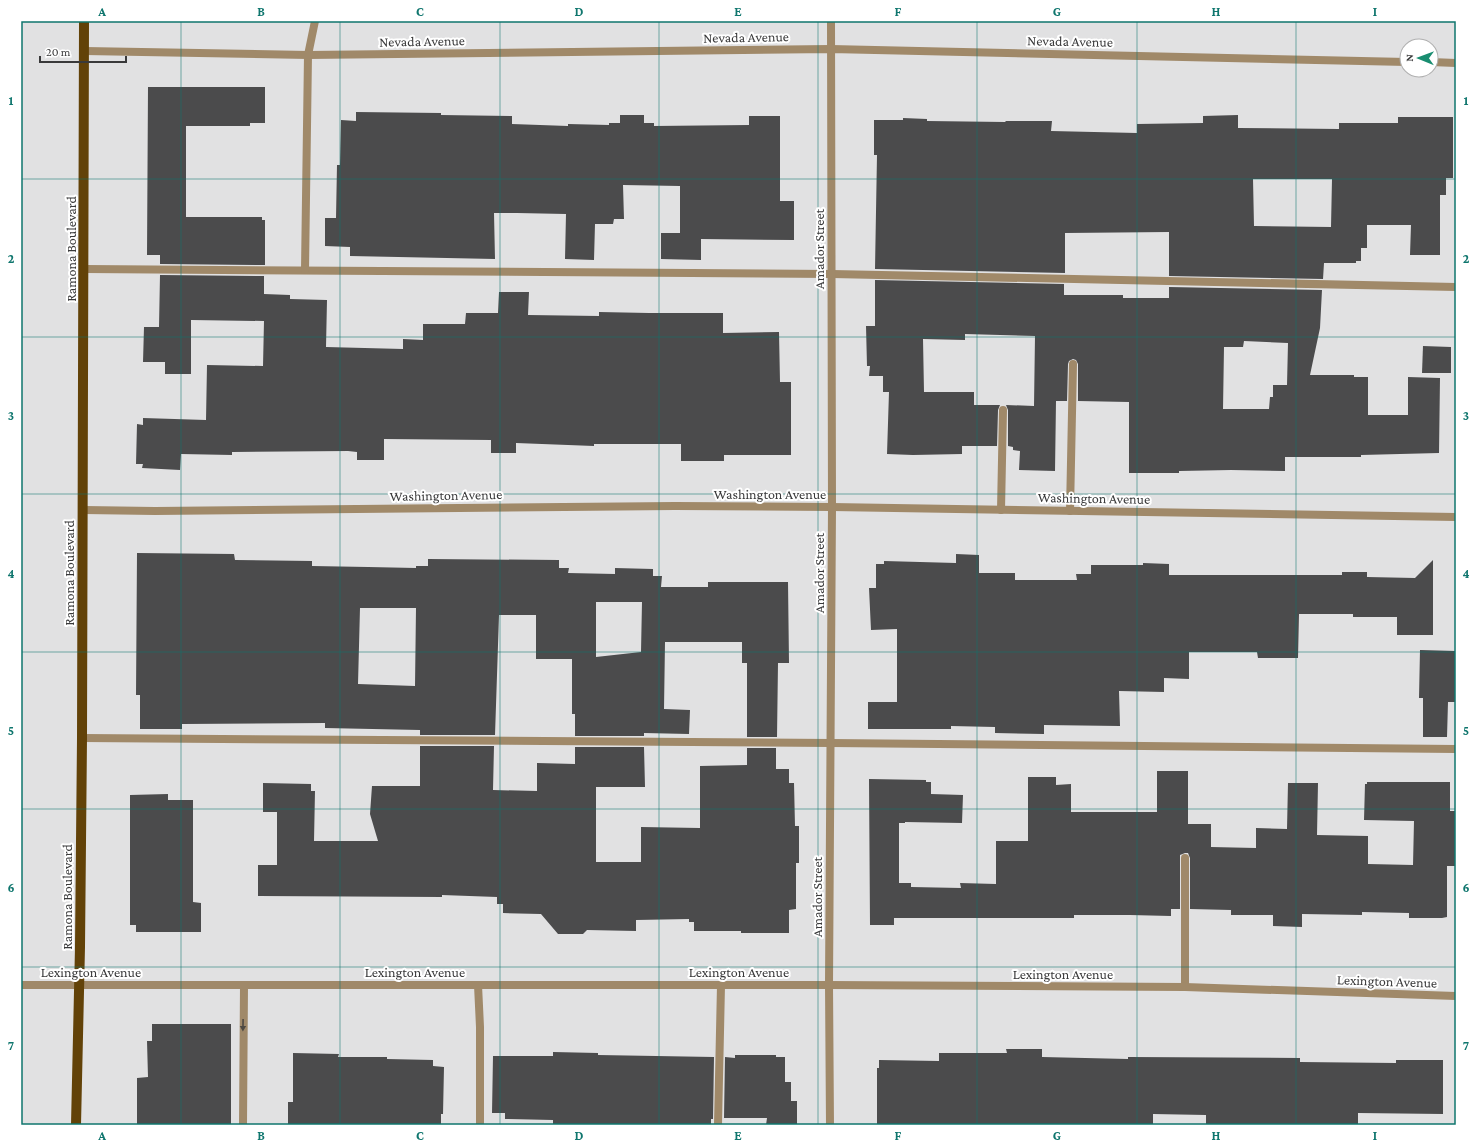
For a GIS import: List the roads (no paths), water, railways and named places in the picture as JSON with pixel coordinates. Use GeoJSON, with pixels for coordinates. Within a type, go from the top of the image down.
{"type":"FeatureCollection","features":[{"type":"Feature","properties":{"kind":"main road","name":"Ramona Boulevard"},"geometry":{"type":"LineString","coordinates":[[76,1125],[80,986],[84,510],[84,21]]}},
{"type":"Feature","properties":{"kind":"street"},"geometry":{"type":"LineString","coordinates":[[305,270],[308,55],[315,21]]}},
{"type":"Feature","properties":{"kind":"street","name":"Amador Street"},"geometry":{"type":"LineString","coordinates":[[830,1125],[829,985],[832,507],[831,21]]}},
{"type":"Feature","properties":{"kind":"street","name":"Nevada Avenue"},"geometry":{"type":"LineString","coordinates":[[85,51],[308,55],[831,49],[1399,62]]}},
{"type":"Feature","properties":{"kind":"street"},"geometry":{"type":"LineString","coordinates":[[1439,62],[1456,63]]}},
{"type":"Feature","properties":{"kind":"street"},"geometry":{"type":"LineString","coordinates":[[85,268],[832,274],[1456,287]]}},
{"type":"Feature","properties":{"kind":"street"},"geometry":{"type":"LineString","coordinates":[[1070,511],[1072,364]]}},
{"type":"Feature","properties":{"kind":"street"},"geometry":{"type":"LineString","coordinates":[[1001,510],[1003,410]]}},
{"type":"Feature","properties":{"kind":"street","name":"Washington Avenue"},"geometry":{"type":"LineString","coordinates":[[84,510],[162,511],[675,506],[832,507],[1456,517]]}},
{"type":"Feature","properties":{"kind":"street"},"geometry":{"type":"LineString","coordinates":[[82,738],[1456,749]]}},
{"type":"Feature","properties":{"kind":"street"},"geometry":{"type":"LineString","coordinates":[[1185,858],[1185,987]]}},
{"type":"Feature","properties":{"kind":"street","name":"Lexington Avenue"},"geometry":{"type":"LineString","coordinates":[[21,985],[829,985],[1185,987],[1456,996]]}},
{"type":"Feature","properties":{"kind":"street"},"geometry":{"type":"LineString","coordinates":[[478,985],[480,1026],[480,1125]]}},
{"type":"Feature","properties":{"kind":"street"},"geometry":{"type":"LineString","coordinates":[[718,1125],[721,985]]}},
{"type":"Feature","properties":{"kind":"street"},"geometry":{"type":"LineString","coordinates":[[243,1125],[244,986]]}}]}
